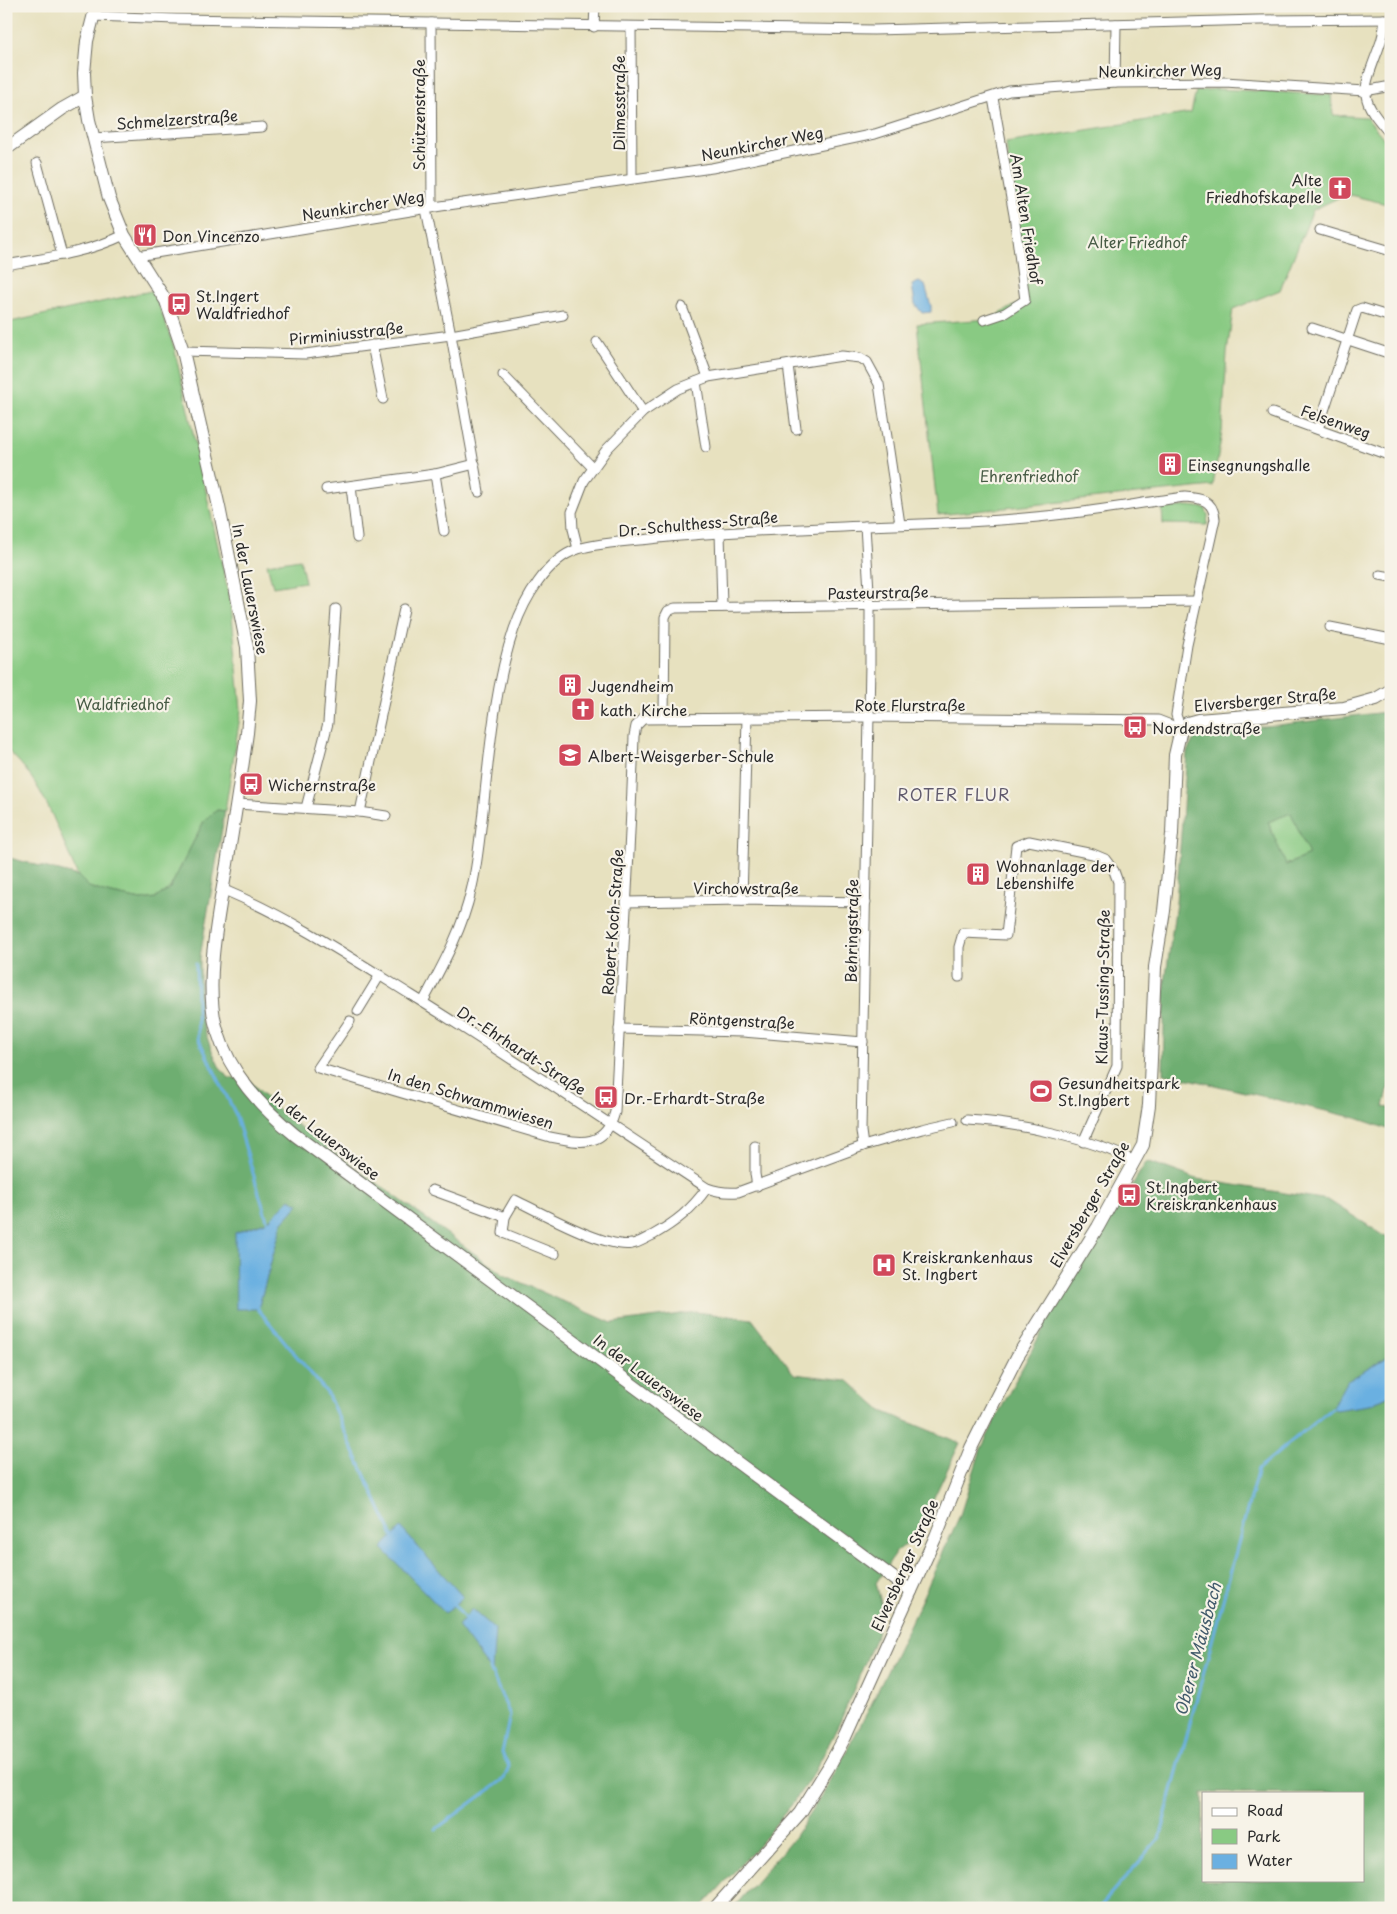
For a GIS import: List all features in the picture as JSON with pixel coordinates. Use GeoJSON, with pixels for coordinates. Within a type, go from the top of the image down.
{"type":"FeatureCollection","features":[{"type":"Feature","properties":{"kind":"street"},"geometry":{"type":"LineString","coordinates":[[594,6],[594,27]]}},
{"type":"Feature","properties":{"kind":"street"},"geometry":{"type":"LineString","coordinates":[[94,11],[176,20],[874,30],[1259,20],[1387,19],[1382,41],[1368,76],[1366,91],[1370,110],[1391,135]]}},
{"type":"Feature","properties":{"kind":"street","name":"In der Lauerswiese"},"geometry":{"type":"LineString","coordinates":[[94,11],[85,55],[85,96],[93,138],[109,198],[124,236],[166,301],[183,351],[221,516],[248,647],[250,701],[222,890],[213,966],[212,1008],[216,1028],[229,1059],[243,1084],[260,1104],[295,1135],[911,1591]]}},
{"type":"Feature","properties":{"kind":"street","name":"Schützenstraße"},"geometry":{"type":"LineString","coordinates":[[431,23],[429,208],[479,492]]}},
{"type":"Feature","properties":{"kind":"street"},"geometry":{"type":"LineString","coordinates":[[1115,83],[1116,24]]}},
{"type":"Feature","properties":{"kind":"street","name":"Dilmesstraße"},"geometry":{"type":"LineString","coordinates":[[631,27],[632,178]]}},
{"type":"Feature","properties":{"kind":"street","name":"Neunkircher Weg"},"geometry":{"type":"LineString","coordinates":[[137,256],[429,208],[712,168],[875,134],[1009,92],[1115,83],[1225,82],[1366,91],[1391,86]]}},
{"type":"Feature","properties":{"kind":"street"},"geometry":{"type":"LineString","coordinates":[[6,149],[62,109],[85,96]]}},
{"type":"Feature","properties":{"kind":"street","name":"Am Alten Friedhof"},"geometry":{"type":"LineString","coordinates":[[984,320],[1005,313],[1025,300],[1014,215],[993,98]]}},
{"type":"Feature","properties":{"kind":"street","name":"Schmelzerstraße"},"geometry":{"type":"LineString","coordinates":[[93,138],[262,127]]}},
{"type":"Feature","properties":{"kind":"street"},"geometry":{"type":"LineString","coordinates":[[37,163],[62,255]]}},
{"type":"Feature","properties":{"kind":"street"},"geometry":{"type":"LineString","coordinates":[[1320,230],[1391,251]]}},
{"type":"Feature","properties":{"kind":"street"},"geometry":{"type":"LineString","coordinates":[[6,265],[62,255],[106,244],[124,236]]}},
{"type":"Feature","properties":{"kind":"street"},"geometry":{"type":"LineString","coordinates":[[682,307],[708,377]]}},
{"type":"Feature","properties":{"kind":"street"},"geometry":{"type":"LineString","coordinates":[[1318,429],[1359,308],[1391,317]]}},
{"type":"Feature","properties":{"kind":"street","name":"Pirminiusstraße"},"geometry":{"type":"LineString","coordinates":[[183,351],[305,354],[451,335],[563,314]]}},
{"type":"Feature","properties":{"kind":"street"},"geometry":{"type":"LineString","coordinates":[[1312,328],[1391,354]]}},
{"type":"Feature","properties":{"kind":"street"},"geometry":{"type":"LineString","coordinates":[[597,342],[643,412]]}},
{"type":"Feature","properties":{"kind":"street"},"geometry":{"type":"LineString","coordinates":[[372,345],[383,400]]}},
{"type":"Feature","properties":{"kind":"street"},"geometry":{"type":"LineString","coordinates":[[578,549],[573,529],[572,512],[584,480],[607,449],[643,412],[661,399],[708,377],[850,356],[867,362],[872,368],[879,384],[900,524]]}},
{"type":"Feature","properties":{"kind":"street"},"geometry":{"type":"LineString","coordinates":[[788,365],[796,430]]}},
{"type":"Feature","properties":{"kind":"street"},"geometry":{"type":"LineString","coordinates":[[503,375],[593,468]]}},
{"type":"Feature","properties":{"kind":"street"},"geometry":{"type":"LineString","coordinates":[[696,382],[706,447]]}},
{"type":"Feature","properties":{"kind":"street","name":"Felsenweg"},"geometry":{"type":"LineString","coordinates":[[1272,413],[1391,455]]}},
{"type":"Feature","properties":{"kind":"street"},"geometry":{"type":"LineString","coordinates":[[326,489],[435,474],[475,464]]}},
{"type":"Feature","properties":{"kind":"street"},"geometry":{"type":"LineString","coordinates":[[435,474],[444,531]]}},
{"type":"Feature","properties":{"kind":"street"},"geometry":{"type":"LineString","coordinates":[[351,486],[357,538]]}},
{"type":"Feature","properties":{"kind":"street","name":"Dr.-Schulthess-Straße"},"geometry":{"type":"LineString","coordinates":[[423,1002],[460,929],[472,890],[498,698],[513,634],[527,599],[537,583],[561,560],[578,549],[626,541],[720,532],[976,522],[1054,515],[1185,497],[1197,498],[1207,502],[1214,510],[1215,519],[1196,601]]}},
{"type":"Feature","properties":{"kind":"street","name":"Behringstraße"},"geometry":{"type":"LineString","coordinates":[[864,1146],[861,1130],[870,607],[865,526]]}},
{"type":"Feature","properties":{"kind":"street"},"geometry":{"type":"LineString","coordinates":[[720,532],[722,607]]}},
{"type":"Feature","properties":{"kind":"street"},"geometry":{"type":"LineString","coordinates":[[1380,574],[1391,577]]}},
{"type":"Feature","properties":{"kind":"street"},"geometry":{"type":"LineString","coordinates":[[1181,730],[1176,715],[1196,601]]}},
{"type":"Feature","properties":{"kind":"street","name":"Pasteurstraße"},"geometry":{"type":"LineString","coordinates":[[664,718],[664,617],[668,611],[675,608],[870,607],[1196,601]]}},
{"type":"Feature","properties":{"kind":"street"},"geometry":{"type":"LineString","coordinates":[[306,808],[328,723],[336,609]]}},
{"type":"Feature","properties":{"kind":"street"},"geometry":{"type":"LineString","coordinates":[[360,812],[404,609]]}},
{"type":"Feature","properties":{"kind":"street"},"geometry":{"type":"LineString","coordinates":[[1330,627],[1391,639]]}},
{"type":"Feature","properties":{"kind":"street","name":"Elversberger Straße"},"geometry":{"type":"LineString","coordinates":[[715,1908],[800,1813],[828,1768],[845,1737],[936,1536],[992,1404],[1017,1357],[1098,1227],[1134,1161],[1146,1133],[1155,967],[1164,911],[1172,834],[1175,755],[1181,730],[1188,723],[1198,720],[1344,708],[1376,699],[1391,690]]}},
{"type":"Feature","properties":{"kind":"street","name":"Rote Flurstraße"},"geometry":{"type":"LineString","coordinates":[[638,722],[643,719],[664,718],[869,717],[1158,720],[1181,730]]}},
{"type":"Feature","properties":{"kind":"street"},"geometry":{"type":"LineString","coordinates":[[742,900],[747,718]]}},
{"type":"Feature","properties":{"kind":"street","name":"Robert-Koch-Straße"},"geometry":{"type":"LineString","coordinates":[[610,1124],[615,1112],[631,836],[634,736],[638,722]]}},
{"type":"Feature","properties":{"kind":"street"},"geometry":{"type":"LineString","coordinates":[[236,804],[360,812],[386,816]]}},
{"type":"Feature","properties":{"kind":"street","name":"Klaus-Tussing-Straße"},"geometry":{"type":"LineString","coordinates":[[959,977],[959,947],[963,934],[1006,935],[1016,846],[1029,841],[1093,854],[1105,859],[1114,871],[1118,882],[1117,1066],[1083,1142]]}},
{"type":"Feature","properties":{"kind":"street","name":"Dr.-Ehrhardt-Straße"},"geometry":{"type":"LineString","coordinates":[[222,890],[273,912],[380,975],[707,1188],[726,1193],[738,1192],[864,1146],[922,1128],[953,1122]]}},
{"type":"Feature","properties":{"kind":"street","name":"Virchowstraße"},"geometry":{"type":"LineString","coordinates":[[626,902],[742,900],[866,902]]}},
{"type":"Feature","properties":{"kind":"street"},"geometry":{"type":"LineString","coordinates":[[358,1010],[380,975]]}},
{"type":"Feature","properties":{"kind":"street","name":"In den Schwammwiesen"},"geometry":{"type":"LineString","coordinates":[[350,1021],[318,1068],[569,1141],[585,1143],[596,1139],[603,1134],[610,1124]]}},
{"type":"Feature","properties":{"kind":"street","name":"Röntgenstraße"},"geometry":{"type":"LineString","coordinates":[[619,1029],[743,1032],[863,1042]]}},
{"type":"Feature","properties":{"kind":"street"},"geometry":{"type":"LineString","coordinates":[[967,1120],[1023,1127],[1083,1142],[1122,1154],[1134,1161]]}},
{"type":"Feature","properties":{"kind":"street"},"geometry":{"type":"LineString","coordinates":[[755,1146],[757,1186]]}},
{"type":"Feature","properties":{"kind":"street"},"geometry":{"type":"LineString","coordinates":[[555,1254],[503,1233],[505,1217],[514,1200],[578,1230],[606,1240],[622,1244],[632,1244],[673,1223],[688,1211],[707,1188]]}},
{"type":"Feature","properties":{"kind":"street"},"geometry":{"type":"LineString","coordinates":[[432,1190],[505,1217]]}},
{"type":"Feature","properties":{"kind":"green space","name":"Alter Friedhof"},"geometry":{"type":"Polygon","coordinates":[[[1217,89],[1331,95],[1333,115],[1366,117],[1391,147],[1391,205],[1346,194],[1313,210],[1280,290],[1233,309],[1227,353],[1222,432],[1213,486],[938,515],[917,324],[990,319],[1025,300],[1006,143],[1191,113],[1196,91],[1217,89]]]}},
{"type":"Feature","properties":{"kind":"green space","name":"Waldfriedhof"},"geometry":{"type":"Polygon","coordinates":[[[151,291],[159,305],[174,347],[231,605],[241,710],[225,811],[217,810],[204,821],[170,888],[156,898],[141,900],[89,887],[78,876],[49,808],[40,792],[19,762],[6,749],[6,323],[151,291]]]}},
{"type":"Feature","properties":{"kind":"green space"},"geometry":{"type":"Polygon","coordinates":[[[1189,506],[1205,508],[1208,515],[1207,525],[1163,524],[1162,509],[1189,506]]]}},
{"type":"Feature","properties":{"kind":"green space"},"geometry":{"type":"Polygon","coordinates":[[[300,559],[305,582],[273,587],[267,564],[300,559]]]}},
{"type":"Feature","properties":{"kind":"green space"},"geometry":{"type":"Polygon","coordinates":[[[1386,712],[1391,715],[1391,1050],[1390,1081],[1384,1107],[1391,1108],[1391,1130],[1356,1118],[1163,1073],[1165,983],[1176,903],[1187,752],[1194,739],[1203,730],[1278,725],[1386,712]],[[1291,813],[1268,822],[1286,865],[1309,855],[1291,813]]]}},
{"type":"Feature","properties":{"kind":"green space"},"geometry":{"type":"Polygon","coordinates":[[[217,810],[225,811],[200,957],[200,1015],[219,1066],[229,1078],[247,1078],[286,1117],[504,1275],[612,1323],[696,1312],[752,1319],[794,1374],[847,1380],[882,1411],[960,1443],[915,1537],[896,1552],[876,1583],[882,1606],[877,1634],[840,1722],[815,1771],[793,1803],[756,1848],[701,1908],[6,1908],[6,857],[78,876],[89,887],[107,893],[141,900],[156,898],[170,888],[204,821],[217,810]],[[298,1204],[268,1221],[235,1233],[258,1309],[282,1223],[298,1204]],[[383,1548],[445,1613],[463,1597],[463,1596],[383,1548]]]}},
{"type":"Feature","properties":{"kind":"green space"},"geometry":{"type":"Polygon","coordinates":[[[1291,812],[1309,855],[1285,865],[1268,822],[1291,812]]]}},
{"type":"Feature","properties":{"kind":"green space"},"geometry":{"type":"Polygon","coordinates":[[[1147,1161],[1197,1179],[1328,1200],[1391,1240],[1391,1355],[1346,1382],[1369,1405],[1391,1394],[1391,1908],[733,1908],[793,1839],[826,1789],[870,1707],[960,1515],[981,1449],[1050,1316],[1147,1161]]]}},
{"type":"Feature","properties":{"kind":"water"},"geometry":{"type":"Polygon","coordinates":[[[919,282],[925,285],[931,312],[922,313],[915,304],[912,285],[919,282]]]}},
{"type":"Feature","properties":{"kind":"water"},"geometry":{"type":"Polygon","coordinates":[[[290,1199],[299,1204],[282,1223],[258,1309],[236,1309],[235,1233],[268,1221],[290,1199]]]}},
{"type":"Feature","properties":{"kind":"water"},"geometry":{"type":"Polygon","coordinates":[[[1391,1355],[1391,1394],[1369,1405],[1335,1410],[1332,1408],[1346,1382],[1391,1355]]]}},
{"type":"Feature","properties":{"kind":"water"},"geometry":{"type":"Polygon","coordinates":[[[401,1528],[463,1597],[445,1613],[382,1548],[401,1528]]]}},
{"type":"Feature","properties":{"kind":"water"},"geometry":{"type":"Polygon","coordinates":[[[472,1609],[495,1629],[492,1672],[458,1626],[472,1609]]]}},
{"type":"Feature","properties":{"kind":"waterway"},"geometry":{"type":"LineString","coordinates":[[196,964],[198,1038],[235,1113],[268,1223]]}},
{"type":"Feature","properties":{"kind":"waterway"},"geometry":{"type":"LineString","coordinates":[[258,1306],[258,1309],[327,1393],[395,1541]]}},
{"type":"Feature","properties":{"kind":"waterway","name":"Oberer Mäusbach"},"geometry":{"type":"LineString","coordinates":[[1099,1908],[1159,1839],[1258,1469],[1332,1408]]}},
{"type":"Feature","properties":{"kind":"waterway"},"geometry":{"type":"LineString","coordinates":[[452,1602],[466,1620]]}},
{"type":"Feature","properties":{"kind":"waterway"},"geometry":{"type":"LineString","coordinates":[[436,1829],[504,1779],[509,1766],[502,1753],[510,1715],[490,1669]]}},
{"type":"Feature","properties":{"kind":"place","name":"Alte Friedhofskapelle"},"geometry":{"type":"Point","coordinates":[1340,188]}},
{"type":"Feature","properties":{"kind":"place","name":"Don Vincenzo"},"geometry":{"type":"Point","coordinates":[145,235]}},
{"type":"Feature","properties":{"kind":"place","name":"St.Ingert Waldfriedhof"},"geometry":{"type":"Point","coordinates":[179,304]}},
{"type":"Feature","properties":{"kind":"place","name":"Einsegnungshalle"},"geometry":{"type":"Point","coordinates":[1170,464]}},
{"type":"Feature","properties":{"kind":"place","name":"Jugendheim"},"geometry":{"type":"Point","coordinates":[570,685]}},
{"type":"Feature","properties":{"kind":"place","name":"kath. Kirche"},"geometry":{"type":"Point","coordinates":[583,709]}},
{"type":"Feature","properties":{"kind":"place","name":"Nordendstraße"},"geometry":{"type":"Point","coordinates":[1135,727]}},
{"type":"Feature","properties":{"kind":"place","name":"Albert-Weisgerber-Schule"},"geometry":{"type":"Point","coordinates":[570,755]}},
{"type":"Feature","properties":{"kind":"place","name":"Wichernstraße"},"geometry":{"type":"Point","coordinates":[251,784]}},
{"type":"Feature","properties":{"kind":"place","name":"Wohnanlage der Lebenshilfe"},"geometry":{"type":"Point","coordinates":[978,874]}},
{"type":"Feature","properties":{"kind":"place","name":"Gesundheitspark St.Ingbert"},"geometry":{"type":"Point","coordinates":[1041,1091]}},
{"type":"Feature","properties":{"kind":"place","name":"Dr.-Erhardt-Straße"},"geometry":{"type":"Point","coordinates":[606,1097]}},
{"type":"Feature","properties":{"kind":"place","name":"St.Ingbert Kreiskrankenhaus"},"geometry":{"type":"Point","coordinates":[1129,1195]}},
{"type":"Feature","properties":{"kind":"place","name":"Kreiskrankenhaus St. Ingbert"},"geometry":{"type":"Point","coordinates":[884,1265]}},
{"type":"Feature","properties":{"kind":"district","name":"ROTER FLUR"},"geometry":{"type":"Point","coordinates":[954,794]}},
{"type":"Feature","properties":{"kind":"park label","name":"Ehrenfriedhof"},"geometry":{"type":"Point","coordinates":[1029,475]}}]}
